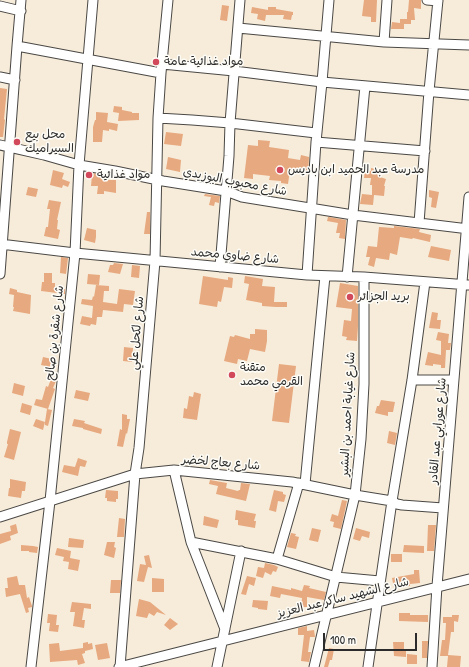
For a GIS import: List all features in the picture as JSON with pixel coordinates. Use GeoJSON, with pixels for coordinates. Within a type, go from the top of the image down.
{"type":"FeatureCollection","features":[{"type":"Feature","properties":{"kind":"street"},"geometry":{"type":"LineString","coordinates":[[0,274],[1,244],[22,0]]}},
{"type":"Feature","properties":{"kind":"street","name":"شارع شقرة بن صالح"},"geometry":{"type":"LineString","coordinates":[[31,667],[50,501],[75,253],[79,165],[93,0]]}},
{"type":"Feature","properties":{"kind":"street","name":"شارع لكحل علي"},"geometry":{"type":"LineString","coordinates":[[120,667],[135,474],[139,448],[155,261],[158,118],[168,0]]}},
{"type":"Feature","properties":{"kind":"street"},"geometry":{"type":"LineString","coordinates":[[220,267],[240,0]]}},
{"type":"Feature","properties":{"kind":"street"},"geometry":{"type":"LineString","coordinates":[[307,275],[316,138],[329,0]]}},
{"type":"Feature","properties":{"kind":"street"},"geometry":{"type":"LineString","coordinates":[[384,42],[387,0]]}},
{"type":"Feature","properties":{"kind":"street"},"geometry":{"type":"LineString","coordinates":[[419,223],[438,0],[427,0]]}},
{"type":"Feature","properties":{"kind":"street"},"geometry":{"type":"LineString","coordinates":[[0,6],[21,11]]}},
{"type":"Feature","properties":{"kind":"street"},"geometry":{"type":"LineString","coordinates":[[238,28],[384,42],[469,45]]}},
{"type":"Feature","properties":{"kind":"street"},"geometry":{"type":"LineString","coordinates":[[17,46],[88,59],[161,69],[234,71],[322,82],[469,95]]}},
{"type":"Feature","properties":{"kind":"street"},"geometry":{"type":"LineString","coordinates":[[0,77],[15,80]]}},
{"type":"Feature","properties":{"kind":"street"},"geometry":{"type":"LineString","coordinates":[[347,277],[365,86]]}},
{"type":"Feature","properties":{"kind":"street"},"geometry":{"type":"LineString","coordinates":[[158,118],[230,123],[359,146],[425,152]]}},
{"type":"Feature","properties":{"kind":"street","name":"شارع محبوب البوزيدي"},"geometry":{"type":"LineString","coordinates":[[0,145],[79,165],[156,180],[226,191],[242,197],[353,215],[468,229]]}},
{"type":"Feature","properties":{"kind":"street","name":"شارع عورابي عبد القادر"},"geometry":{"type":"LineString","coordinates":[[432,667],[437,586],[454,380],[465,285],[469,197]]}},
{"type":"Feature","properties":{"kind":"street","name":"شارع ضاوي محمد"},"geometry":{"type":"LineString","coordinates":[[1,244],[75,253],[307,275],[364,277],[465,285]]}},
{"type":"Feature","properties":{"kind":"street"},"geometry":{"type":"LineString","coordinates":[[278,559],[302,484],[325,276]]}},
{"type":"Feature","properties":{"kind":"street","name":"شارع غيابة احمد بن البشير"},"geometry":{"type":"LineString","coordinates":[[314,667],[355,495],[361,439],[364,384],[364,277]]}},
{"type":"Feature","properties":{"kind":"street"},"geometry":{"type":"LineString","coordinates":[[368,667],[392,501],[412,380],[425,282]]}},
{"type":"Feature","properties":{"kind":"street"},"geometry":{"type":"LineString","coordinates":[[412,380],[454,380]]}},
{"type":"Feature","properties":{"kind":"street"},"geometry":{"type":"LineString","coordinates":[[174,470],[191,542],[225,629]]}},
{"type":"Feature","properties":{"kind":"street","name":"شارع بعاج لخضر"},"geometry":{"type":"LineString","coordinates":[[0,517],[135,474],[174,470],[302,484],[392,501],[402,505],[443,508]]}},
{"type":"Feature","properties":{"kind":"street"},"geometry":{"type":"LineString","coordinates":[[191,542],[278,559],[336,577],[380,581]]}},
{"type":"Feature","properties":{"kind":"street"},"geometry":{"type":"LineString","coordinates":[[217,667],[218,641],[225,629],[241,551]]}},
{"type":"Feature","properties":{"kind":"street","name":"شارع الشهيد ساكر عبد العزيز"},"geometry":{"type":"LineString","coordinates":[[120,667],[218,641],[469,579]]}},
{"type":"Feature","properties":{"kind":"building"},"geometry":{"type":"Polygon","coordinates":[[[364,0],[377,0],[376,22],[371,22],[371,17],[362,16],[364,0]]]}},
{"type":"Feature","properties":{"kind":"building"},"geometry":{"type":"Polygon","coordinates":[[[409,0],[421,0],[421,9],[414,8],[415,20],[411,20],[411,24],[404,24],[404,29],[391,29],[392,22],[400,23],[400,19],[407,19],[409,0]]]}},
{"type":"Feature","properties":{"kind":"building"},"geometry":{"type":"Polygon","coordinates":[[[222,5],[229,6],[227,21],[220,20],[222,5]]]}},
{"type":"Feature","properties":{"kind":"building"},"geometry":{"type":"Polygon","coordinates":[[[252,7],[268,10],[268,7],[276,7],[276,9],[293,12],[293,15],[291,20],[283,19],[284,15],[266,15],[265,21],[257,19],[258,14],[251,13],[252,7]]]}},
{"type":"Feature","properties":{"kind":"building"},"geometry":{"type":"Polygon","coordinates":[[[0,88],[7,89],[3,137],[0,137],[0,88]]]}},
{"type":"Feature","properties":{"kind":"building"},"geometry":{"type":"Polygon","coordinates":[[[114,106],[122,107],[122,110],[132,113],[139,113],[139,120],[118,121],[119,113],[113,112],[114,106]]]}},
{"type":"Feature","properties":{"kind":"building"},"geometry":{"type":"Polygon","coordinates":[[[96,112],[108,113],[107,122],[118,124],[117,131],[109,129],[109,131],[103,130],[102,142],[93,142],[93,127],[96,120],[96,112]]]}},
{"type":"Feature","properties":{"kind":"building"},"geometry":{"type":"Polygon","coordinates":[[[166,132],[183,134],[181,146],[164,144],[166,132]]]}},
{"type":"Feature","properties":{"kind":"building"},"geometry":{"type":"Polygon","coordinates":[[[258,140],[270,141],[269,147],[289,150],[288,158],[300,160],[301,155],[309,157],[308,174],[290,170],[288,184],[281,183],[281,181],[269,180],[270,176],[253,174],[253,179],[244,178],[248,145],[258,146],[258,140]]]}},
{"type":"Feature","properties":{"kind":"building"},"geometry":{"type":"Polygon","coordinates":[[[168,157],[181,160],[180,172],[166,169],[168,157]]]}},
{"type":"Feature","properties":{"kind":"building"},"geometry":{"type":"Polygon","coordinates":[[[371,168],[381,170],[380,177],[386,179],[384,196],[374,195],[373,205],[360,204],[362,194],[372,195],[372,185],[370,185],[371,178],[364,178],[365,170],[371,171],[371,168]]]}},
{"type":"Feature","properties":{"kind":"building"},"geometry":{"type":"Polygon","coordinates":[[[53,170],[64,173],[62,179],[70,182],[68,187],[63,185],[62,188],[50,185],[53,170]]]}},
{"type":"Feature","properties":{"kind":"building"},"geometry":{"type":"Polygon","coordinates":[[[93,173],[108,176],[108,180],[116,180],[116,193],[104,191],[104,194],[97,194],[98,186],[91,186],[93,173]]]}},
{"type":"Feature","properties":{"kind":"building"},"geometry":{"type":"Polygon","coordinates":[[[28,187],[38,189],[36,197],[26,195],[28,187]]]}},
{"type":"Feature","properties":{"kind":"building"},"geometry":{"type":"Polygon","coordinates":[[[429,190],[439,192],[436,208],[431,207],[432,198],[429,197],[429,190]]]}},
{"type":"Feature","properties":{"kind":"building"},"geometry":{"type":"Polygon","coordinates":[[[205,194],[220,196],[219,203],[215,202],[214,206],[209,205],[211,197],[204,196],[205,194]]]}},
{"type":"Feature","properties":{"kind":"building"},"geometry":{"type":"Polygon","coordinates":[[[49,200],[61,202],[57,220],[57,229],[60,230],[58,239],[44,236],[46,227],[48,227],[50,209],[47,209],[49,200]]]}},
{"type":"Feature","properties":{"kind":"building"},"geometry":{"type":"Polygon","coordinates":[[[147,212],[150,212],[150,234],[144,234],[147,212]]]}},
{"type":"Feature","properties":{"kind":"building"},"geometry":{"type":"Polygon","coordinates":[[[323,216],[346,220],[345,239],[339,238],[340,233],[336,233],[338,223],[327,221],[328,217],[323,216]]]}},
{"type":"Feature","properties":{"kind":"building"},"geometry":{"type":"Polygon","coordinates":[[[394,226],[420,229],[419,232],[431,235],[430,242],[400,237],[397,255],[390,253],[389,260],[376,258],[374,267],[368,265],[370,257],[366,257],[368,246],[377,247],[379,227],[394,228],[394,226]]]}},
{"type":"Feature","properties":{"kind":"building"},"geometry":{"type":"Polygon","coordinates":[[[87,228],[96,230],[95,243],[84,240],[87,228]]]}},
{"type":"Feature","properties":{"kind":"building"},"geometry":{"type":"Polygon","coordinates":[[[431,246],[451,250],[449,261],[428,257],[431,246]]]}},
{"type":"Feature","properties":{"kind":"building"},"geometry":{"type":"Polygon","coordinates":[[[61,257],[68,258],[66,274],[60,273],[61,257]]]}},
{"type":"Feature","properties":{"kind":"building"},"geometry":{"type":"Polygon","coordinates":[[[114,263],[123,264],[120,274],[108,272],[110,265],[113,265],[114,263]]]}},
{"type":"Feature","properties":{"kind":"building"},"geometry":{"type":"Polygon","coordinates":[[[132,265],[140,266],[139,278],[131,277],[132,265]]]}},
{"type":"Feature","properties":{"kind":"building"},"geometry":{"type":"Polygon","coordinates":[[[44,273],[52,273],[52,283],[55,283],[55,288],[65,289],[65,294],[41,291],[42,282],[44,282],[44,273]]]}},
{"type":"Feature","properties":{"kind":"building"},"geometry":{"type":"Polygon","coordinates":[[[88,274],[100,275],[99,285],[87,284],[88,274]]]}},
{"type":"Feature","properties":{"kind":"building"},"geometry":{"type":"Polygon","coordinates":[[[203,276],[228,280],[228,277],[233,278],[232,288],[224,287],[221,302],[218,301],[217,307],[199,304],[203,276]]]}},
{"type":"Feature","properties":{"kind":"building"},"geometry":{"type":"Polygon","coordinates":[[[245,276],[263,279],[262,286],[275,287],[274,302],[287,302],[287,307],[262,306],[262,303],[246,300],[249,284],[244,283],[245,276]]]}},
{"type":"Feature","properties":{"kind":"building"},"geometry":{"type":"Polygon","coordinates":[[[340,283],[358,286],[357,341],[346,340],[347,337],[342,336],[344,320],[351,321],[352,309],[336,307],[340,283]]]}},
{"type":"Feature","properties":{"kind":"building"},"geometry":{"type":"Polygon","coordinates":[[[96,285],[109,286],[109,291],[104,291],[103,302],[117,304],[119,289],[135,291],[133,305],[124,304],[123,312],[103,310],[102,317],[97,317],[96,325],[91,324],[90,326],[80,324],[82,316],[92,318],[93,306],[81,304],[82,299],[92,300],[96,285]]]}},
{"type":"Feature","properties":{"kind":"building"},"geometry":{"type":"Polygon","coordinates":[[[10,288],[17,290],[17,292],[31,295],[30,314],[13,311],[14,295],[9,294],[10,288]]]}},
{"type":"Feature","properties":{"kind":"building"},"geometry":{"type":"Polygon","coordinates":[[[432,312],[438,313],[437,320],[441,320],[440,329],[429,328],[432,312]]]}},
{"type":"Feature","properties":{"kind":"building"},"geometry":{"type":"Polygon","coordinates":[[[255,329],[267,330],[265,352],[250,349],[247,361],[238,359],[237,364],[224,361],[230,336],[234,337],[235,335],[250,339],[250,334],[255,334],[255,329]]]}},
{"type":"Feature","properties":{"kind":"building"},"geometry":{"type":"Polygon","coordinates":[[[438,332],[449,334],[448,343],[451,343],[450,350],[446,350],[445,368],[441,368],[441,365],[425,365],[428,352],[441,355],[441,341],[436,340],[438,332]]]}},
{"type":"Feature","properties":{"kind":"building"},"geometry":{"type":"Polygon","coordinates":[[[124,347],[133,348],[132,362],[123,361],[124,347]]]}},
{"type":"Feature","properties":{"kind":"building"},"geometry":{"type":"Polygon","coordinates":[[[43,357],[52,359],[50,367],[41,365],[43,357]]]}},
{"type":"Feature","properties":{"kind":"building"},"geometry":{"type":"Polygon","coordinates":[[[279,364],[296,366],[289,423],[272,421],[279,364]]]}},
{"type":"Feature","properties":{"kind":"building"},"geometry":{"type":"Polygon","coordinates":[[[51,379],[56,381],[53,388],[55,389],[48,409],[34,405],[36,399],[42,400],[46,386],[48,387],[51,379]]]}},
{"type":"Feature","properties":{"kind":"building"},"geometry":{"type":"Polygon","coordinates":[[[14,383],[25,386],[23,396],[12,393],[14,383]]]}},
{"type":"Feature","properties":{"kind":"building"},"geometry":{"type":"Polygon","coordinates":[[[76,390],[90,393],[88,401],[74,398],[76,390]]]}},
{"type":"Feature","properties":{"kind":"building"},"geometry":{"type":"Polygon","coordinates":[[[194,392],[201,394],[197,420],[183,418],[184,408],[187,409],[189,396],[193,397],[194,392]]]}},
{"type":"Feature","properties":{"kind":"building"},"geometry":{"type":"Polygon","coordinates":[[[381,400],[395,402],[393,412],[388,412],[388,416],[375,413],[381,400]]]}},
{"type":"Feature","properties":{"kind":"building"},"geometry":{"type":"Polygon","coordinates":[[[22,403],[32,406],[30,415],[20,412],[22,403]]]}},
{"type":"Feature","properties":{"kind":"building"},"geometry":{"type":"Polygon","coordinates":[[[47,409],[52,410],[48,426],[45,425],[47,409]]]}},
{"type":"Feature","properties":{"kind":"building"},"geometry":{"type":"Polygon","coordinates":[[[122,414],[127,415],[127,419],[130,419],[123,447],[117,446],[120,429],[122,430],[122,414]]]}},
{"type":"Feature","properties":{"kind":"building"},"geometry":{"type":"Polygon","coordinates":[[[36,419],[45,422],[43,430],[33,426],[36,419]]]}},
{"type":"Feature","properties":{"kind":"building"},"geometry":{"type":"Polygon","coordinates":[[[74,419],[85,421],[84,423],[102,429],[101,434],[72,426],[74,419]]]}},
{"type":"Feature","properties":{"kind":"building"},"geometry":{"type":"Polygon","coordinates":[[[10,429],[21,432],[14,460],[4,457],[10,429]]]}},
{"type":"Feature","properties":{"kind":"building"},"geometry":{"type":"Polygon","coordinates":[[[389,431],[397,433],[395,445],[387,443],[389,431]]]}},
{"type":"Feature","properties":{"kind":"building"},"geometry":{"type":"Polygon","coordinates":[[[78,458],[87,461],[85,467],[80,466],[78,476],[62,472],[64,465],[75,467],[78,458]]]}},
{"type":"Feature","properties":{"kind":"building"},"geometry":{"type":"Polygon","coordinates":[[[10,479],[26,482],[25,491],[22,491],[21,498],[8,496],[10,479]]]}},
{"type":"Feature","properties":{"kind":"building"},"geometry":{"type":"Polygon","coordinates":[[[210,480],[227,483],[226,488],[238,491],[240,490],[241,483],[250,484],[246,501],[216,494],[218,486],[209,484],[210,480]]]}},
{"type":"Feature","properties":{"kind":"building"},"geometry":{"type":"Polygon","coordinates":[[[106,490],[118,491],[118,499],[116,499],[116,502],[107,501],[107,498],[105,498],[106,490]]]}},
{"type":"Feature","properties":{"kind":"building"},"geometry":{"type":"Polygon","coordinates":[[[274,490],[283,492],[283,494],[286,495],[284,502],[278,501],[276,512],[269,510],[274,490]]]}},
{"type":"Feature","properties":{"kind":"building"},"geometry":{"type":"Polygon","coordinates":[[[342,500],[347,501],[341,529],[333,527],[334,522],[330,521],[332,514],[338,516],[342,500]]]}},
{"type":"Feature","properties":{"kind":"building"},"geometry":{"type":"Polygon","coordinates":[[[236,510],[256,514],[254,521],[256,521],[255,528],[238,525],[238,520],[235,520],[236,510]]]}},
{"type":"Feature","properties":{"kind":"building"},"geometry":{"type":"Polygon","coordinates":[[[204,516],[219,520],[217,528],[203,525],[204,516]]]}},
{"type":"Feature","properties":{"kind":"building"},"geometry":{"type":"Polygon","coordinates":[[[119,518],[125,519],[124,537],[117,537],[119,518]]]}},
{"type":"Feature","properties":{"kind":"building"},"geometry":{"type":"Polygon","coordinates":[[[16,524],[18,533],[10,536],[11,540],[0,544],[0,534],[11,531],[10,526],[16,524]]]}},
{"type":"Feature","properties":{"kind":"building"},"geometry":{"type":"Polygon","coordinates":[[[428,525],[436,525],[434,551],[427,551],[428,525]]]}},
{"type":"Feature","properties":{"kind":"building"},"geometry":{"type":"Polygon","coordinates":[[[312,528],[321,530],[318,542],[309,540],[312,528]]]}},
{"type":"Feature","properties":{"kind":"building"},"geometry":{"type":"Polygon","coordinates":[[[356,528],[370,532],[369,538],[362,536],[360,541],[353,539],[356,528]]]}},
{"type":"Feature","properties":{"kind":"building"},"geometry":{"type":"Polygon","coordinates":[[[291,533],[296,534],[295,536],[299,537],[296,549],[287,547],[291,533]]]}},
{"type":"Feature","properties":{"kind":"building"},"geometry":{"type":"Polygon","coordinates":[[[69,538],[84,540],[83,548],[68,547],[69,538]]]}},
{"type":"Feature","properties":{"kind":"building"},"geometry":{"type":"Polygon","coordinates":[[[107,542],[115,542],[114,547],[116,548],[114,558],[104,555],[107,542]]]}},
{"type":"Feature","properties":{"kind":"building"},"geometry":{"type":"Polygon","coordinates":[[[21,545],[38,547],[37,553],[21,551],[21,545]]]}},
{"type":"Feature","properties":{"kind":"building"},"geometry":{"type":"Polygon","coordinates":[[[404,545],[424,546],[424,553],[403,552],[404,545]]]}},
{"type":"Feature","properties":{"kind":"building"},"geometry":{"type":"Polygon","coordinates":[[[57,548],[71,551],[70,558],[80,560],[78,571],[68,569],[69,562],[63,561],[64,557],[55,555],[57,548]]]}},
{"type":"Feature","properties":{"kind":"building"},"geometry":{"type":"Polygon","coordinates":[[[391,554],[402,554],[402,562],[391,562],[391,554]]]}},
{"type":"Feature","properties":{"kind":"building"},"geometry":{"type":"Polygon","coordinates":[[[149,555],[152,568],[148,567],[144,582],[137,581],[140,564],[146,565],[144,556],[149,555]]]}},
{"type":"Feature","properties":{"kind":"building"},"geometry":{"type":"Polygon","coordinates":[[[265,563],[278,567],[276,572],[273,571],[271,575],[265,572],[263,578],[256,576],[258,567],[264,568],[265,563]]]}},
{"type":"Feature","properties":{"kind":"building"},"geometry":{"type":"Polygon","coordinates":[[[414,570],[419,570],[420,583],[394,588],[392,578],[414,574],[414,570]]]}},
{"type":"Feature","properties":{"kind":"building"},"geometry":{"type":"Polygon","coordinates":[[[17,576],[19,585],[25,585],[27,598],[29,597],[32,606],[28,608],[29,612],[26,613],[20,594],[6,597],[5,588],[8,588],[7,578],[17,576]]]}},
{"type":"Feature","properties":{"kind":"building"},"geometry":{"type":"Polygon","coordinates":[[[247,576],[256,578],[254,586],[249,584],[246,595],[241,594],[247,576]]]}},
{"type":"Feature","properties":{"kind":"building"},"geometry":{"type":"Polygon","coordinates":[[[152,578],[164,579],[164,592],[152,592],[152,578]]]}},
{"type":"Feature","properties":{"kind":"building"},"geometry":{"type":"Polygon","coordinates":[[[111,580],[121,580],[120,593],[110,593],[111,580]]]}},
{"type":"Feature","properties":{"kind":"building"},"geometry":{"type":"Polygon","coordinates":[[[304,585],[310,586],[309,588],[326,592],[324,600],[307,597],[307,607],[301,607],[302,598],[281,594],[280,598],[270,596],[272,586],[302,591],[304,585]]]}},
{"type":"Feature","properties":{"kind":"building"},"geometry":{"type":"Polygon","coordinates":[[[139,599],[150,602],[166,615],[157,612],[154,616],[149,613],[147,618],[136,616],[139,599]]]}},
{"type":"Feature","properties":{"kind":"building"},"geometry":{"type":"Polygon","coordinates":[[[253,600],[268,601],[267,610],[252,607],[253,600]]]}},
{"type":"Feature","properties":{"kind":"building"},"geometry":{"type":"Polygon","coordinates":[[[72,602],[91,604],[91,609],[84,608],[82,620],[85,620],[84,628],[73,626],[75,612],[70,612],[72,602]]]}},
{"type":"Feature","properties":{"kind":"building"},"geometry":{"type":"Polygon","coordinates":[[[399,613],[410,613],[410,615],[428,615],[428,622],[399,621],[399,613]]]}},
{"type":"Feature","properties":{"kind":"building"},"geometry":{"type":"Polygon","coordinates":[[[48,614],[57,615],[56,625],[59,625],[58,632],[49,631],[50,623],[47,623],[48,614]]]}},
{"type":"Feature","properties":{"kind":"building"},"geometry":{"type":"Polygon","coordinates":[[[452,615],[459,615],[458,622],[454,621],[454,632],[451,632],[448,655],[461,656],[460,667],[447,667],[448,656],[440,656],[442,640],[445,640],[446,623],[443,623],[443,617],[452,617],[452,615]]]}},
{"type":"Feature","properties":{"kind":"building"},"geometry":{"type":"Polygon","coordinates":[[[170,618],[178,624],[170,630],[164,625],[170,618]]]}},
{"type":"Feature","properties":{"kind":"building"},"geometry":{"type":"Polygon","coordinates":[[[307,626],[307,631],[314,630],[315,637],[310,637],[308,652],[311,652],[309,662],[301,661],[304,635],[298,635],[298,628],[307,626]]]}},
{"type":"Feature","properties":{"kind":"building"},"geometry":{"type":"Polygon","coordinates":[[[422,641],[428,641],[427,658],[422,658],[422,641]]]}},
{"type":"Feature","properties":{"kind":"building"},"geometry":{"type":"Polygon","coordinates":[[[88,642],[88,644],[92,643],[93,649],[85,651],[85,653],[82,654],[85,663],[78,665],[77,660],[50,662],[49,644],[59,643],[60,651],[83,648],[83,643],[88,642]]]}},
{"type":"Feature","properties":{"kind":"building"},"geometry":{"type":"Polygon","coordinates":[[[393,642],[404,642],[406,657],[394,656],[393,642]]]}},
{"type":"Feature","properties":{"kind":"building"},"geometry":{"type":"Polygon","coordinates":[[[107,643],[110,658],[98,660],[95,645],[107,643]]]}},
{"type":"Feature","properties":{"kind":"building"},"geometry":{"type":"Polygon","coordinates":[[[329,648],[334,649],[332,660],[330,660],[328,667],[324,667],[329,648]]]}},
{"type":"Feature","properties":{"kind":"building"},"geometry":{"type":"Polygon","coordinates":[[[407,654],[417,655],[417,664],[407,664],[407,654]]]}},
{"type":"Feature","properties":{"kind":"place","name":"مواد غذائية عامة"},"geometry":{"type":"Point","coordinates":[156,62]}},
{"type":"Feature","properties":{"kind":"place","name":"محل بيع السيراميك"},"geometry":{"type":"Point","coordinates":[17,142]}},
{"type":"Feature","properties":{"kind":"place","name":"مدرسة عبد الحميد ابن باديس"},"geometry":{"type":"Point","coordinates":[280,170]}},
{"type":"Feature","properties":{"kind":"place","name":"مواد غذائية"},"geometry":{"type":"Point","coordinates":[89,175]}},
{"type":"Feature","properties":{"kind":"place","name":"بريد الجزائر"},"geometry":{"type":"Point","coordinates":[350,297]}},
{"type":"Feature","properties":{"kind":"place","name":"متقنة القرمي محمد"},"geometry":{"type":"Point","coordinates":[232,375]}}]}
